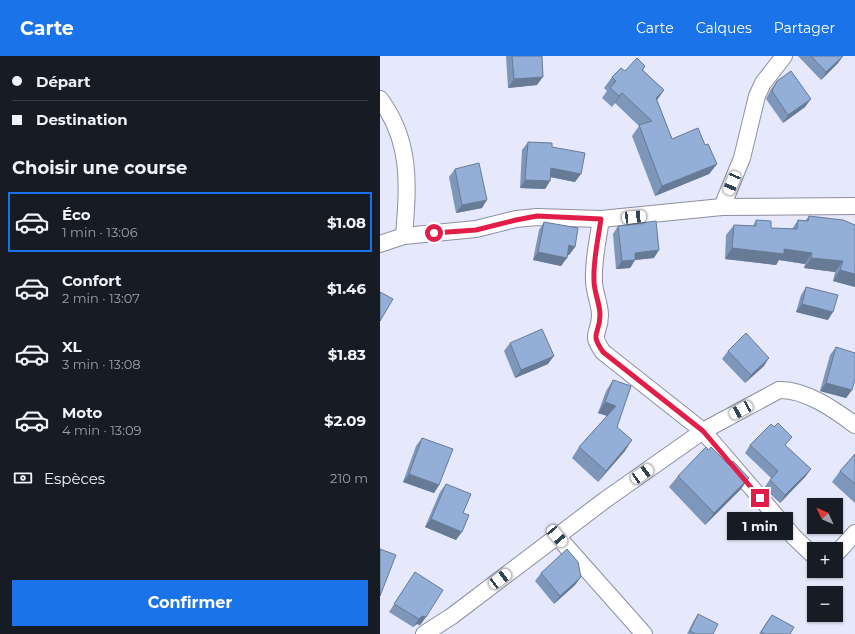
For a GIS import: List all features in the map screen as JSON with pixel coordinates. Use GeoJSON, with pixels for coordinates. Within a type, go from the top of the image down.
{"type":"FeatureCollection","features":[{"type":"Feature","properties":{"kind":"street"},"geometry":{"type":"LineString","coordinates":[[722,207],[746,146],[757,96],[763,83],[784,56]]}},
{"type":"Feature","properties":{"kind":"street"},"geometry":{"type":"LineString","coordinates":[[380,99],[391,114],[400,135],[404,152],[406,200],[404,236]]}},
{"type":"Feature","properties":{"kind":"street"},"geometry":{"type":"LineString","coordinates":[[380,244],[404,236],[476,230],[537,216],[601,219],[722,207],[855,206]]}},
{"type":"Feature","properties":{"kind":"street"},"geometry":{"type":"LineString","coordinates":[[601,219],[594,261],[594,282],[600,314],[595,336],[597,344],[603,352],[703,431],[784,526],[807,549]]}},
{"type":"Feature","properties":{"kind":"street"},"geometry":{"type":"LineString","coordinates":[[424,634],[452,616],[605,500],[703,431],[779,390],[789,389],[802,392],[855,425]]}},
{"type":"Feature","properties":{"kind":"street"},"geometry":{"type":"LineString","coordinates":[[843,546],[855,533]]}},
{"type":"Feature","properties":{"kind":"street"},"geometry":{"type":"LineString","coordinates":[[557,536],[644,634]]}},
{"type":"Feature","properties":{"kind":"building"},"geometry":{"type":"Polygon","coordinates":[[[512,56],[542,56],[543,77],[514,79],[512,56]]]}},
{"type":"Feature","properties":{"kind":"building"},"geometry":{"type":"Polygon","coordinates":[[[811,56],[843,56],[826,72],[811,56]]]}},
{"type":"Feature","properties":{"kind":"building"},"geometry":{"type":"Polygon","coordinates":[[[637,58],[645,66],[642,70],[664,90],[656,98],[672,139],[698,128],[705,145],[708,144],[717,164],[662,186],[639,125],[652,121],[622,93],[619,96],[610,88],[616,81],[612,77],[621,68],[625,71],[637,58]]]}},
{"type":"Feature","properties":{"kind":"building"},"geometry":{"type":"Polygon","coordinates":[[[791,71],[811,99],[788,115],[772,91],[777,81],[791,71]]]}},
{"type":"Feature","properties":{"kind":"building"},"geometry":{"type":"Polygon","coordinates":[[[528,142],[552,143],[552,147],[585,153],[581,174],[551,168],[550,181],[525,180],[528,142]]]}},
{"type":"Feature","properties":{"kind":"building"},"geometry":{"type":"Polygon","coordinates":[[[479,163],[487,200],[462,205],[455,169],[479,163]]]}},
{"type":"Feature","properties":{"kind":"building"},"geometry":{"type":"Polygon","coordinates":[[[809,216],[843,220],[855,225],[855,274],[840,270],[843,261],[811,258],[812,253],[784,249],[784,254],[732,248],[734,225],[756,226],[756,220],[771,221],[771,228],[797,229],[798,220],[808,221],[809,216]]]}},
{"type":"Feature","properties":{"kind":"building"},"geometry":{"type":"Polygon","coordinates":[[[656,221],[659,250],[635,253],[635,260],[622,261],[618,226],[656,221]]]}},
{"type":"Feature","properties":{"kind":"building"},"geometry":{"type":"Polygon","coordinates":[[[544,222],[578,228],[575,247],[569,245],[567,258],[538,252],[544,222]]]}},
{"type":"Feature","properties":{"kind":"building"},"geometry":{"type":"Polygon","coordinates":[[[806,287],[838,295],[833,312],[802,304],[806,287]]]}},
{"type":"Feature","properties":{"kind":"building"},"geometry":{"type":"Polygon","coordinates":[[[380,292],[393,299],[380,321],[380,292]]]}},
{"type":"Feature","properties":{"kind":"building"},"geometry":{"type":"Polygon","coordinates":[[[542,329],[554,356],[521,370],[510,343],[542,329]]]}},
{"type":"Feature","properties":{"kind":"building"},"geometry":{"type":"Polygon","coordinates":[[[746,333],[769,358],[751,375],[728,351],[746,333]]]}},
{"type":"Feature","properties":{"kind":"building"},"geometry":{"type":"Polygon","coordinates":[[[836,347],[855,353],[855,379],[852,390],[826,383],[836,347]]]}},
{"type":"Feature","properties":{"kind":"building"},"geometry":{"type":"Polygon","coordinates":[[[613,380],[631,386],[617,427],[632,440],[606,471],[579,447],[616,406],[605,402],[613,380]]]}},
{"type":"Feature","properties":{"kind":"building"},"geometry":{"type":"Polygon","coordinates":[[[778,423],[792,437],[785,445],[811,469],[785,495],[770,480],[778,471],[750,445],[771,424],[774,427],[778,423]]]}},
{"type":"Feature","properties":{"kind":"building"},"geometry":{"type":"Polygon","coordinates":[[[422,438],[453,449],[439,485],[409,474],[422,438]]]}},
{"type":"Feature","properties":{"kind":"building"},"geometry":{"type":"Polygon","coordinates":[[[706,447],[708,450],[711,447],[729,465],[733,461],[749,478],[714,513],[678,476],[706,447]]]}},
{"type":"Feature","properties":{"kind":"building"},"geometry":{"type":"Polygon","coordinates":[[[855,454],[855,484],[840,471],[855,454]]]}},
{"type":"Feature","properties":{"kind":"building"},"geometry":{"type":"Polygon","coordinates":[[[446,484],[471,494],[463,513],[469,515],[462,532],[431,519],[446,484]]]}},
{"type":"Feature","properties":{"kind":"building"},"geometry":{"type":"Polygon","coordinates":[[[380,549],[396,555],[380,596],[380,549]]]}},
{"type":"Feature","properties":{"kind":"building"},"geometry":{"type":"Polygon","coordinates":[[[567,549],[578,562],[581,577],[560,596],[541,573],[567,549]]]}},
{"type":"Feature","properties":{"kind":"building"},"geometry":{"type":"Polygon","coordinates":[[[415,572],[443,590],[426,617],[422,616],[419,619],[394,604],[415,572]]]}},
{"type":"Feature","properties":{"kind":"building"},"geometry":{"type":"Polygon","coordinates":[[[698,614],[718,624],[713,634],[696,634],[690,631],[698,614]]]}},
{"type":"Feature","properties":{"kind":"building"},"geometry":{"type":"Polygon","coordinates":[[[772,615],[794,627],[790,634],[765,634],[761,632],[772,615]]]}},
{"type":"Feature","properties":{"kind":"route"},"geometry":{"type":"LineString","coordinates":[[434,233],[476,230],[537,216],[601,219],[594,261],[594,282],[600,314],[595,336],[597,344],[603,352],[703,431],[760,498]]}}]}
